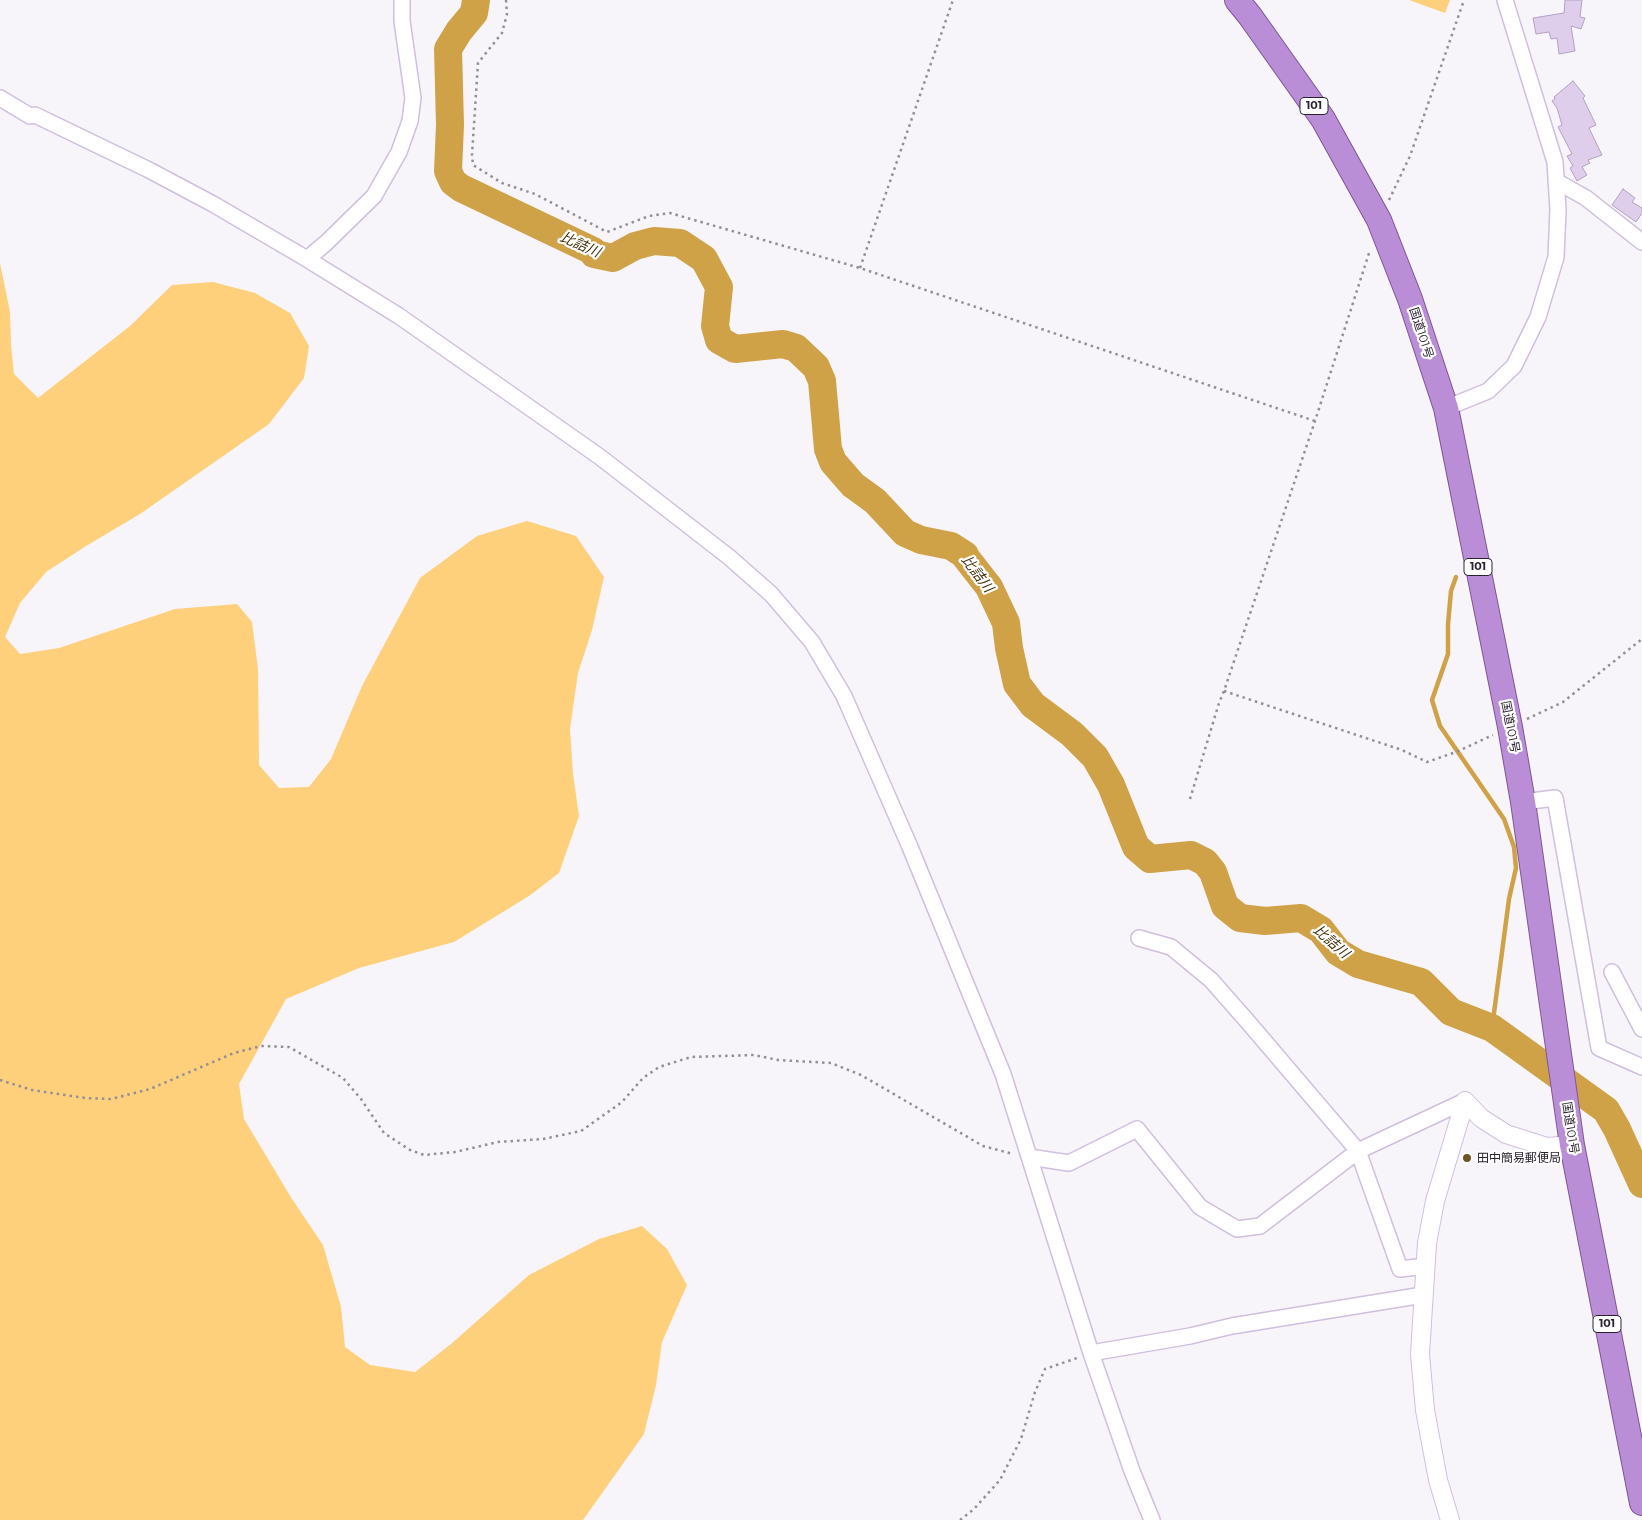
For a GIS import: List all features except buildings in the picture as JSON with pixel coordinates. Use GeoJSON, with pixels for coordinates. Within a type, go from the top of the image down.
{"type":"FeatureCollection","features":[{"type":"Feature","properties":{"kind":"highway","name":"国道101号"},"geometry":{"type":"LineString","coordinates":[[1237,0],[1323,119],[1379,220],[1410,299],[1446,408],[1510,727],[1523,802],[1572,1145],[1642,1503]]}},
{"type":"Feature","properties":{"kind":"street"},"geometry":{"type":"LineString","coordinates":[[307,259],[374,196],[399,152],[410,120],[414,98],[402,21],[402,0]]}},
{"type":"Feature","properties":{"kind":"street"},"geometry":{"type":"LineString","coordinates":[[1446,408],[1488,391],[1514,366],[1538,317],[1556,257],[1558,210],[1555,162],[1505,0]]}},
{"type":"Feature","properties":{"kind":"street"},"geometry":{"type":"LineString","coordinates":[[0,98],[30,116],[35,115],[149,170],[213,204],[399,316],[600,456],[730,557],[771,594],[812,642],[844,696],[910,847],[1003,1074],[1091,1353],[1132,1471],[1152,1520]]}},
{"type":"Feature","properties":{"kind":"street"},"geometry":{"type":"LineString","coordinates":[[1556,181],[1586,198],[1642,242]]}},
{"type":"Feature","properties":{"kind":"street"},"geometry":{"type":"LineString","coordinates":[[1523,802],[1555,798],[1599,1048],[1642,1067]]}},
{"type":"Feature","properties":{"kind":"street"},"geometry":{"type":"LineString","coordinates":[[1139,938],[1171,947],[1211,980],[1358,1151],[1400,1269],[1425,1266]]}},
{"type":"Feature","properties":{"kind":"street"},"geometry":{"type":"LineString","coordinates":[[1612,972],[1642,1028]]}},
{"type":"Feature","properties":{"kind":"street"},"geometry":{"type":"LineString","coordinates":[[1029,1158],[1069,1163],[1137,1129],[1200,1207],[1237,1230],[1260,1226],[1358,1151],[1465,1101]]}},
{"type":"Feature","properties":{"kind":"street"},"geometry":{"type":"LineString","coordinates":[[1465,1101],[1481,1118],[1506,1134],[1546,1147],[1572,1145]]}},
{"type":"Feature","properties":{"kind":"street"},"geometry":{"type":"LineString","coordinates":[[1450,1520],[1438,1480],[1425,1410],[1420,1354],[1427,1243],[1435,1202],[1465,1101]]}},
{"type":"Feature","properties":{"kind":"street"},"geometry":{"type":"LineString","coordinates":[[1091,1353],[1190,1336],[1232,1326],[1423,1295]]}},
{"type":"Feature","properties":{"kind":"path"},"geometry":{"type":"LineString","coordinates":[[506,0],[507,14],[502,33],[478,63],[473,165],[502,183],[535,194],[607,232],[649,216],[670,214],[860,268],[1315,421]]}},
{"type":"Feature","properties":{"kind":"path"},"geometry":{"type":"LineString","coordinates":[[860,268],[953,0]]}},
{"type":"Feature","properties":{"kind":"path"},"geometry":{"type":"LineString","coordinates":[[1379,220],[1410,156],[1464,0]]}},
{"type":"Feature","properties":{"kind":"path"},"geometry":{"type":"LineString","coordinates":[[1190,799],[1219,703],[1315,421],[1371,248]]}},
{"type":"Feature","properties":{"kind":"path"},"geometry":{"type":"LineString","coordinates":[[1224,692],[1402,750],[1427,762],[1456,752],[1564,702],[1642,639]]}},
{"type":"Feature","properties":{"kind":"path"},"geometry":{"type":"LineString","coordinates":[[0,1080],[32,1090],[85,1098],[111,1099],[150,1089],[234,1053],[261,1046],[289,1047],[343,1078],[361,1099],[384,1133],[410,1150],[424,1155],[455,1152],[498,1142],[543,1138],[581,1131],[622,1102],[642,1078],[660,1067],[690,1057],[754,1056],[778,1060],[831,1063],[861,1075],[983,1146],[1029,1158]]}},
{"type":"Feature","properties":{"kind":"path"},"geometry":{"type":"LineString","coordinates":[[960,1520],[974,1509],[1000,1480],[1021,1439],[1035,1392],[1046,1369],[1091,1353]]}},
{"type":"Feature","properties":{"kind":"shaded area"},"geometry":{"type":"Polygon","coordinates":[[[1409,0],[1450,0],[1445,13],[1409,0]]]}},
{"type":"Feature","properties":{"kind":"shaded area"},"geometry":{"type":"Polygon","coordinates":[[[0,263],[10,312],[14,374],[38,398],[130,326],[172,285],[213,282],[255,293],[290,313],[309,346],[304,378],[269,424],[140,514],[46,572],[20,603],[5,637],[20,654],[59,648],[175,609],[237,604],[252,622],[258,669],[259,765],[279,788],[309,787],[331,759],[362,686],[420,578],[477,536],[527,521],[576,536],[604,577],[592,630],[578,673],[570,729],[573,774],[579,816],[559,873],[529,896],[454,942],[359,968],[286,999],[239,1084],[244,1119],[292,1199],[323,1245],[341,1307],[345,1347],[370,1365],[415,1372],[451,1344],[529,1275],[599,1239],[642,1226],[667,1249],[687,1285],[662,1342],[656,1385],[644,1434],[583,1520],[0,1520],[0,263]]]}},
{"type":"Feature","properties":{"kind":"waterway","name":"比詰川"},"geometry":{"type":"LineString","coordinates":[[476,0],[474,13],[459,31],[448,49],[450,125],[448,171],[453,182],[461,188],[593,251],[594,254],[613,258],[635,246],[654,241],[680,243],[704,259],[719,287],[715,326],[719,340],[735,349],[783,344],[796,348],[816,367],[822,381],[828,449],[833,462],[853,485],[875,501],[905,533],[921,540],[951,546],[965,555],[989,587],[1006,623],[1017,684],[1033,705],[1072,734],[1095,757],[1111,785],[1136,847],[1150,859],[1191,855],[1205,862],[1213,872],[1225,906],[1240,918],[1265,921],[1301,918],[1321,930],[1338,952],[1358,964],[1421,982],[1451,1012],[1492,1028],[1606,1110],[1617,1129],[1642,1184]]}},
{"type":"Feature","properties":{"kind":"waterway"},"geometry":{"type":"LineString","coordinates":[[1456,577],[1451,591],[1448,654],[1432,700],[1440,726],[1504,819],[1514,847],[1516,868],[1509,899],[1492,1028]]}},
{"type":"Feature","properties":{"kind":"place","name":"田中簡易郵便局"},"geometry":{"type":"Point","coordinates":[1467,1158]}}]}
